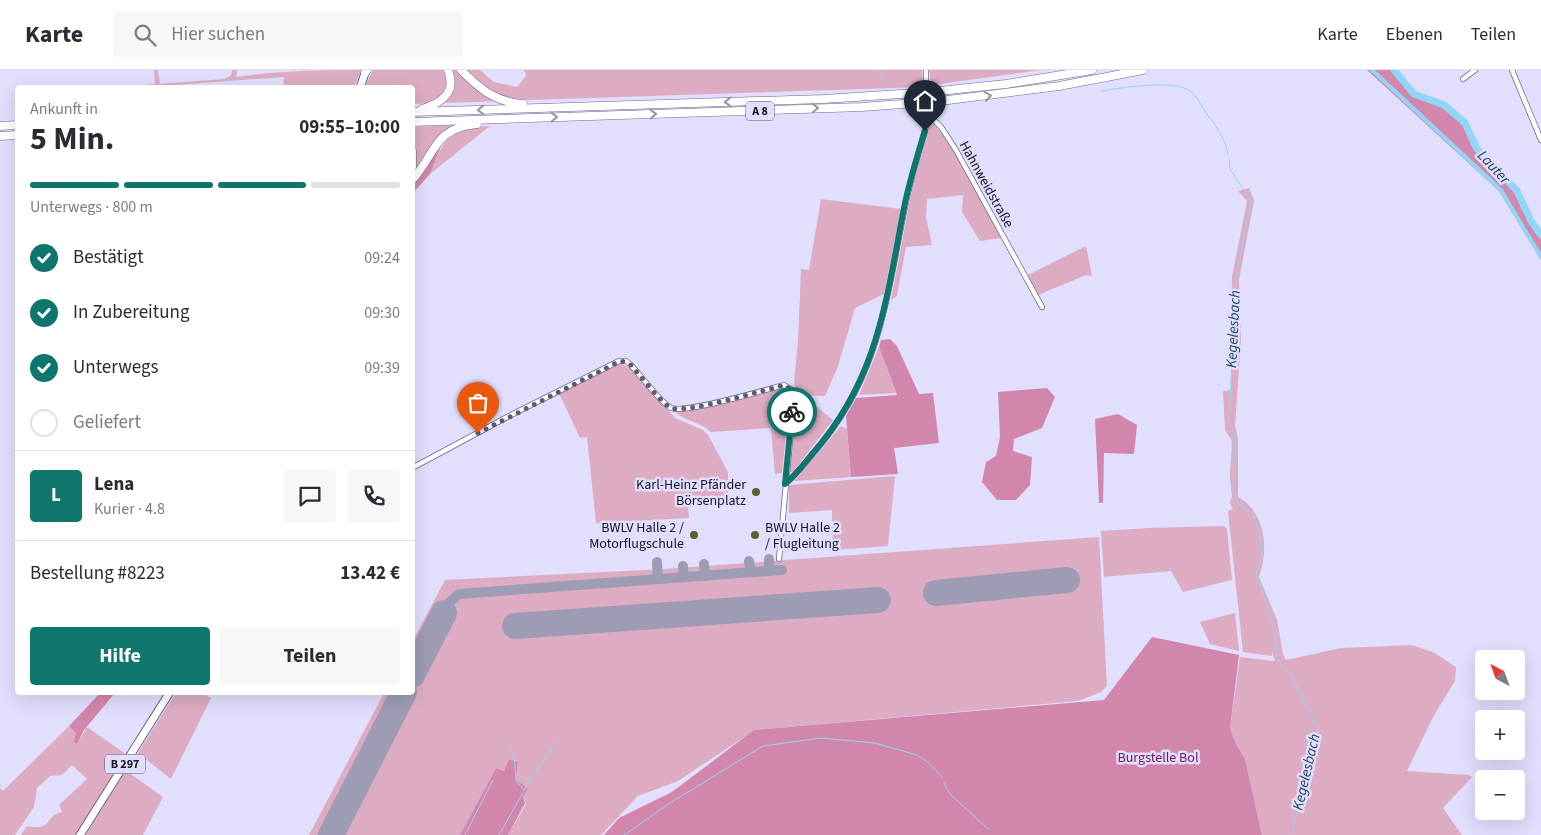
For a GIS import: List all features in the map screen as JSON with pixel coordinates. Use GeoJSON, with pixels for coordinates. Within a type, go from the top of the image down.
{"type":"FeatureCollection","features":[{"type":"Feature","properties":{"kind":"highway"},"geometry":{"type":"LineString","coordinates":[[415,111],[436,105],[444,99],[449,91],[451,82],[448,70]]}},
{"type":"Feature","properties":{"kind":"highway"},"geometry":{"type":"LineString","coordinates":[[461,70],[495,99],[525,104],[530,108]]}},
{"type":"Feature","properties":{"kind":"highway","name":"A 8"},"geometry":{"type":"LineString","coordinates":[[415,112],[823,99],[916,93],[1006,84],[1092,70]]}},
{"type":"Feature","properties":{"kind":"highway","name":"A 8"},"geometry":{"type":"LineString","coordinates":[[415,122],[862,107],[940,101],[1059,86],[1143,70]]}},
{"type":"Feature","properties":{"kind":"highway"},"geometry":{"type":"LineString","coordinates":[[415,175],[433,147],[446,134],[466,126],[479,124],[488,119]]}},
{"type":"Feature","properties":{"kind":"highway"},"geometry":{"type":"LineString","coordinates":[[0,126],[15,125]]}},
{"type":"Feature","properties":{"kind":"highway"},"geometry":{"type":"LineString","coordinates":[[0,136],[15,135]]}},
{"type":"Feature","properties":{"kind":"main road"},"geometry":{"type":"LineString","coordinates":[[361,85],[366,71]]}},
{"type":"Feature","properties":{"kind":"main road","name":"B 297"},"geometry":{"type":"LineString","coordinates":[[80,835],[168,695]]}},
{"type":"Feature","properties":{"kind":"street"},"geometry":{"type":"LineString","coordinates":[[785,484],[832,431],[854,396],[872,355],[888,296],[911,180],[929,115],[926,70]]}},
{"type":"Feature","properties":{"kind":"street"},"geometry":{"type":"LineString","coordinates":[[1463,79],[1474,70]]}},
{"type":"Feature","properties":{"kind":"street"},"geometry":{"type":"LineString","coordinates":[[1512,70],[1541,140]]}},
{"type":"Feature","properties":{"kind":"street","name":"Hahnweidstraße"},"geometry":{"type":"LineString","coordinates":[[929,115],[941,127],[956,150],[1042,307]]}},
{"type":"Feature","properties":{"kind":"street"},"geometry":{"type":"LineString","coordinates":[[415,466],[554,393],[620,361],[631,365],[665,403],[674,409],[693,408],[784,385],[790,387],[794,398],[779,558]]}},
{"type":"Feature","properties":{"kind":"shaded area"},"geometry":{"type":"Polygon","coordinates":[[[154,70],[158,70],[160,84],[224,79],[231,76],[232,70],[237,70],[236,77],[298,71],[361,70],[355,85],[283,85],[284,77],[173,85],[143,85],[155,84],[154,70]]]}},
{"type":"Feature","properties":{"kind":"shaded area"},"geometry":{"type":"Polygon","coordinates":[[[373,70],[480,70],[494,82],[517,87],[526,76],[524,70],[922,70],[923,87],[415,104],[415,85],[366,85],[373,70]]]}},
{"type":"Feature","properties":{"kind":"shaded area"},"geometry":{"type":"Polygon","coordinates":[[[929,70],[1041,70],[932,85],[929,70]]]}},
{"type":"Feature","properties":{"kind":"shaded area"},"geometry":{"type":"Polygon","coordinates":[[[930,121],[940,131],[960,159],[1001,238],[980,241],[962,212],[963,195],[927,199],[926,217],[932,245],[906,247],[897,296],[891,300],[913,184],[930,121]]]}},
{"type":"Feature","properties":{"kind":"shaded area"},"geometry":{"type":"Polygon","coordinates":[[[456,125],[415,174],[415,127],[456,125]]]}},
{"type":"Feature","properties":{"kind":"shaded area"},"geometry":{"type":"Polygon","coordinates":[[[490,126],[430,174],[440,151],[450,137],[465,129],[490,126]]]}},
{"type":"Feature","properties":{"kind":"shaded area"},"geometry":{"type":"Polygon","coordinates":[[[1249,188],[1254,200],[1239,280],[1241,340],[1235,426],[1238,438],[1238,497],[1254,512],[1263,532],[1264,555],[1259,577],[1277,620],[1283,654],[1286,660],[1341,648],[1411,645],[1433,652],[1456,667],[1455,681],[1433,717],[1407,771],[1469,775],[1472,777],[1443,808],[1462,835],[1262,835],[1245,759],[1236,744],[1230,728],[1240,657],[1275,661],[1272,652],[1272,656],[1243,652],[1228,511],[1233,509],[1230,503],[1232,496],[1230,477],[1232,441],[1225,430],[1223,391],[1231,390],[1232,277],[1247,201],[1238,191],[1249,188]]]}},
{"type":"Feature","properties":{"kind":"shaded area"},"geometry":{"type":"Polygon","coordinates":[[[821,199],[901,209],[884,294],[855,308],[838,366],[825,396],[797,395],[794,381],[801,269],[809,270],[821,199]]]}},
{"type":"Feature","properties":{"kind":"shaded area"},"geometry":{"type":"Polygon","coordinates":[[[1086,246],[1092,276],[1086,275],[1038,295],[1028,275],[1086,246]]]}},
{"type":"Feature","properties":{"kind":"shaded area"},"geometry":{"type":"Polygon","coordinates":[[[879,347],[896,393],[859,395],[879,347]]]}},
{"type":"Feature","properties":{"kind":"shaded area"},"geometry":{"type":"Polygon","coordinates":[[[620,363],[630,368],[675,418],[703,430],[708,435],[728,472],[728,504],[688,506],[689,518],[596,523],[587,437],[580,438],[559,393],[620,363]]]}},
{"type":"Feature","properties":{"kind":"shaded area"},"geometry":{"type":"Polygon","coordinates":[[[783,388],[788,391],[790,396],[782,473],[775,474],[771,428],[711,432],[675,412],[701,408],[783,388]]]}},
{"type":"Feature","properties":{"kind":"shaded area"},"geometry":{"type":"Polygon","coordinates":[[[795,407],[817,407],[833,420],[793,472],[788,472],[795,407]]]}},
{"type":"Feature","properties":{"kind":"shaded area"},"geometry":{"type":"Polygon","coordinates":[[[841,426],[847,429],[851,477],[794,481],[841,426]]]}},
{"type":"Feature","properties":{"kind":"shaded area"},"geometry":{"type":"Polygon","coordinates":[[[895,476],[888,546],[833,550],[832,510],[789,513],[789,485],[895,476]]]}},
{"type":"Feature","properties":{"kind":"shaded area"},"geometry":{"type":"Polygon","coordinates":[[[1224,526],[1227,529],[1232,580],[1183,592],[1171,571],[1104,577],[1101,531],[1224,526]]]}},
{"type":"Feature","properties":{"kind":"shaded area"},"geometry":{"type":"Polygon","coordinates":[[[1099,537],[1107,686],[1101,692],[1078,701],[755,730],[678,781],[638,796],[601,835],[508,835],[526,804],[523,797],[528,788],[516,780],[518,762],[509,759],[504,771],[496,768],[460,835],[309,835],[383,695],[415,695],[415,636],[445,580],[665,569],[1099,537]]]}},
{"type":"Feature","properties":{"kind":"shaded area"},"geometry":{"type":"Polygon","coordinates":[[[1235,613],[1239,651],[1210,644],[1200,622],[1235,613]]]}},
{"type":"Feature","properties":{"kind":"shaded area"},"geometry":{"type":"Polygon","coordinates":[[[175,695],[206,695],[211,698],[171,779],[138,753],[175,695]]]}},
{"type":"Feature","properties":{"kind":"shaded area"},"geometry":{"type":"Polygon","coordinates":[[[69,726],[76,733],[77,744],[87,727],[127,755],[78,835],[21,835],[27,826],[45,825],[52,817],[62,812],[59,805],[87,779],[72,765],[62,775],[50,776],[37,788],[34,807],[15,835],[0,835],[0,788],[3,791],[69,726]]]}},
{"type":"Feature","properties":{"kind":"shaded area"},"geometry":{"type":"Polygon","coordinates":[[[125,770],[163,797],[143,835],[85,835],[125,770]]]}},
{"type":"Feature","properties":{"kind":"green space"},"geometry":{"type":"Polygon","coordinates":[[[1367,70],[1397,70],[1415,93],[1445,103],[1466,122],[1478,148],[1518,189],[1532,221],[1541,233],[1541,260],[1499,191],[1367,70]]]}},
{"type":"Feature","properties":{"kind":"green space"},"geometry":{"type":"Polygon","coordinates":[[[441,146],[430,174],[415,191],[415,181],[441,146]]]}},
{"type":"Feature","properties":{"kind":"green space"},"geometry":{"type":"Polygon","coordinates":[[[890,339],[897,346],[919,394],[933,393],[939,443],[894,448],[898,474],[851,477],[846,416],[856,398],[897,395],[879,347],[881,340],[890,339]]]}},
{"type":"Feature","properties":{"kind":"green space"},"geometry":{"type":"Polygon","coordinates":[[[1047,388],[1055,397],[1042,428],[1014,439],[1013,451],[1032,457],[1030,485],[1016,500],[997,500],[982,482],[986,462],[996,456],[1000,437],[998,392],[1047,388]]]}},
{"type":"Feature","properties":{"kind":"green space"},"geometry":{"type":"Polygon","coordinates":[[[1118,414],[1137,425],[1134,454],[1104,453],[1103,503],[1099,503],[1095,419],[1118,414]]]}},
{"type":"Feature","properties":{"kind":"green space","name":"Burgstelle Bol"},"geometry":{"type":"Polygon","coordinates":[[[1152,637],[1239,655],[1230,728],[1236,744],[1245,759],[1262,835],[604,835],[619,818],[672,792],[754,730],[1104,700],[1152,637]]]}},
{"type":"Feature","properties":{"kind":"green space"},"geometry":{"type":"Polygon","coordinates":[[[98,695],[113,695],[84,730],[77,744],[74,742],[76,733],[69,726],[98,695]]]}},
{"type":"Feature","properties":{"kind":"green space"},"geometry":{"type":"Polygon","coordinates":[[[509,759],[518,762],[516,780],[528,788],[523,797],[525,803],[508,835],[460,835],[496,768],[504,771],[509,759]]]}},
{"type":"Feature","properties":{"kind":"waterway"},"geometry":{"type":"LineString","coordinates":[[880,70],[886,84]]}},
{"type":"Feature","properties":{"kind":"waterway"},"geometry":{"type":"LineString","coordinates":[[1372,70],[1501,190],[1541,257]]}},
{"type":"Feature","properties":{"kind":"waterway","name":"Lauter"},"geometry":{"type":"LineString","coordinates":[[1394,70],[1414,94],[1444,105],[1465,123],[1477,149],[1517,191],[1531,221],[1541,235]]}},
{"type":"Feature","properties":{"kind":"waterway","name":"Kegelesbach"},"geometry":{"type":"LineString","coordinates":[[1101,91],[1160,85],[1182,87],[1193,93],[1220,134],[1228,154]]}},
{"type":"Feature","properties":{"kind":"waterway","name":"Kegelesbach"},"geometry":{"type":"LineString","coordinates":[[1229,159],[1230,169],[1251,201],[1236,278],[1229,422],[1235,434],[1233,489],[1239,505]]}},
{"type":"Feature","properties":{"kind":"waterway","name":"Kegelesbach"},"geometry":{"type":"LineString","coordinates":[[1240,505],[1254,515],[1259,533],[1262,557],[1256,574],[1271,614],[1278,656]]}},
{"type":"Feature","properties":{"kind":"waterway","name":"Kegelesbach"},"geometry":{"type":"LineString","coordinates":[[1278,658],[1291,675],[1318,730],[1311,765],[1291,835]]}},
{"type":"Feature","properties":{"kind":"waterway"},"geometry":{"type":"LineString","coordinates":[[667,805],[763,746],[820,738],[875,743],[917,755],[929,763],[942,777]]}},
{"type":"Feature","properties":{"kind":"waterway"},"geometry":{"type":"LineString","coordinates":[[499,835],[530,780],[558,740]]}},
{"type":"Feature","properties":{"kind":"waterway"},"geometry":{"type":"LineString","coordinates":[[510,744],[513,753],[516,781],[524,790]]}},
{"type":"Feature","properties":{"kind":"waterway"},"geometry":{"type":"LineString","coordinates":[[465,835],[493,780]]}},
{"type":"Feature","properties":{"kind":"waterway"},"geometry":{"type":"LineString","coordinates":[[944,783],[950,794],[988,829]]}},
{"type":"Feature","properties":{"kind":"waterway"},"geometry":{"type":"LineString","coordinates":[[624,835],[666,806]]}},
{"type":"Feature","properties":{"kind":"taxiway"},"geometry":{"type":"LineString","coordinates":[[769,559],[770,571]]}},
{"type":"Feature","properties":{"kind":"taxiway"},"geometry":{"type":"LineString","coordinates":[[749,561],[751,572]]}},
{"type":"Feature","properties":{"kind":"taxiway"},"geometry":{"type":"LineString","coordinates":[[657,562],[658,579]]}},
{"type":"Feature","properties":{"kind":"taxiway"},"geometry":{"type":"LineString","coordinates":[[704,564],[705,576]]}},
{"type":"Feature","properties":{"kind":"taxiway"},"geometry":{"type":"LineString","coordinates":[[683,566],[684,577]]}},
{"type":"Feature","properties":{"kind":"taxiway"},"geometry":{"type":"LineString","coordinates":[[444,613],[450,602],[459,594],[782,570]]}},
{"type":"Feature","properties":{"kind":"runway"},"geometry":{"type":"LineString","coordinates":[[936,593],[1067,580]]}},
{"type":"Feature","properties":{"kind":"runway"},"geometry":{"type":"LineString","coordinates":[[515,626],[878,600]]}},
{"type":"Feature","properties":{"kind":"runway"},"geometry":{"type":"LineString","coordinates":[[415,669],[444,613]]}},
{"type":"Feature","properties":{"kind":"runway"},"geometry":{"type":"LineString","coordinates":[[331,835],[402,695]]}},
{"type":"Feature","properties":{"kind":"way so far"},"geometry":{"type":"LineString","coordinates":[[478,433],[620,361],[631,365],[670,408],[693,408],[784,385],[792,390],[794,398],[792,412]]}},
{"type":"Feature","properties":{"kind":"place","name":"Karl-Heinz Pfänder Börsenplatz"},"geometry":{"type":"Point","coordinates":[756,492]}},
{"type":"Feature","properties":{"kind":"place","name":"BWLV Halle 2 / Motorflugschule"},"geometry":{"type":"Point","coordinates":[694,535]}},
{"type":"Feature","properties":{"kind":"place","name":"BWLV Halle 2 / Flugleitung"},"geometry":{"type":"Point","coordinates":[755,535]}},
{"type":"Feature","properties":{"kind":"route"},"geometry":{"type":"LineString","coordinates":[[792,412],[785,484],[840,420],[854,396],[872,355],[888,296],[911,180],[925,131]]}}]}
